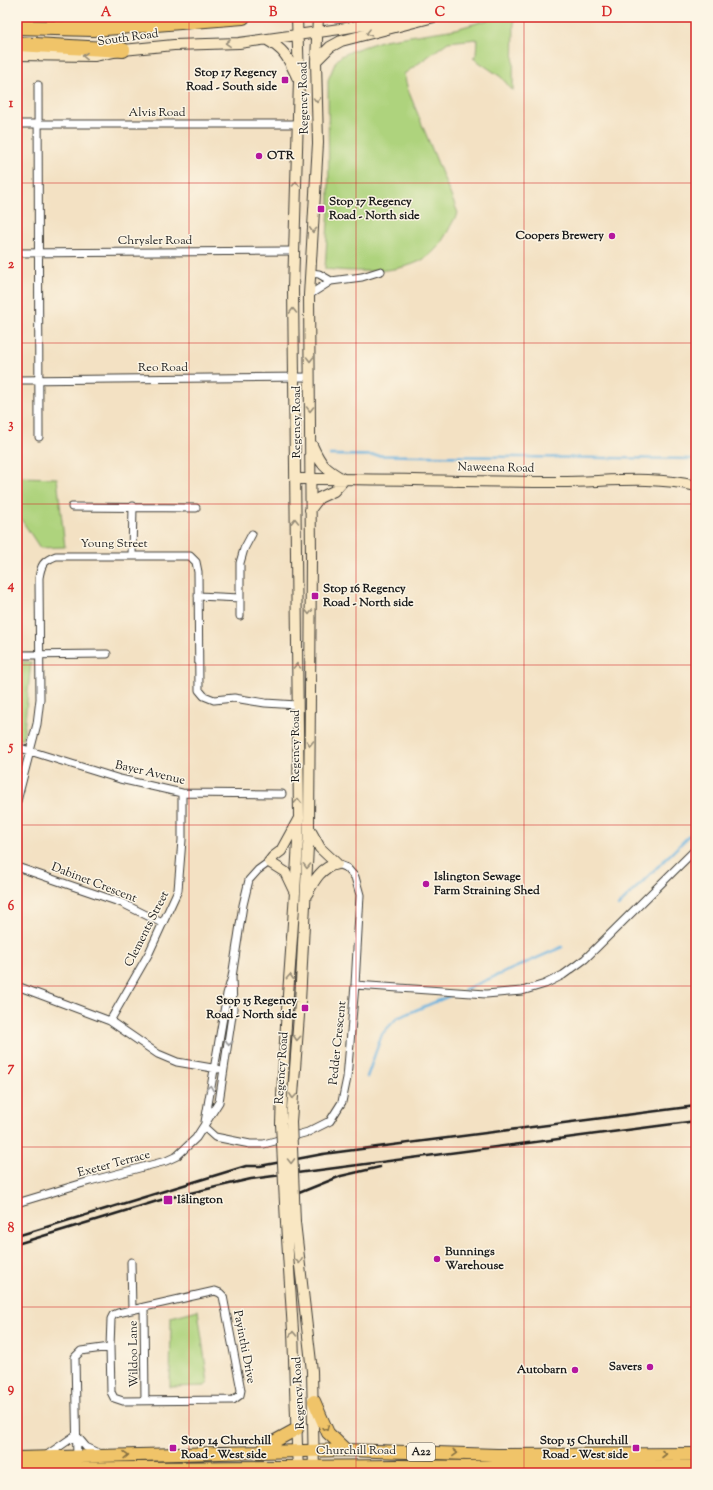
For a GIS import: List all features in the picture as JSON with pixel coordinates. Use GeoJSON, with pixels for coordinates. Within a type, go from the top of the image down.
{"type":"FeatureCollection","features":[{"type":"Feature","properties":{"kind":"highway"},"geometry":{"type":"LineString","coordinates":[[17,27],[93,29],[243,17]]}},
{"type":"Feature","properties":{"kind":"highway"},"geometry":{"type":"LineString","coordinates":[[17,44],[123,50]]}},
{"type":"Feature","properties":{"kind":"main road","name":"Regency Road"},"geometry":{"type":"LineString","coordinates":[[297,17],[298,124],[293,290],[297,705],[301,896]]}},
{"type":"Feature","properties":{"kind":"main road","name":"Regency Road"},"geometry":{"type":"LineString","coordinates":[[298,1470],[290,1223],[283,1072],[309,827],[311,559],[310,273],[318,142],[316,61],[319,32],[318,17]]}},
{"type":"Feature","properties":{"kind":"main road","name":"South Road"},"geometry":{"type":"LineString","coordinates":[[17,55],[94,56],[123,50],[267,40],[409,17]]}},
{"type":"Feature","properties":{"kind":"main road"},"geometry":{"type":"LineString","coordinates":[[316,61],[330,47],[341,41],[434,17]]}},
{"type":"Feature","properties":{"kind":"main road"},"geometry":{"type":"LineString","coordinates":[[267,40],[280,47],[288,58],[298,80]]}},
{"type":"Feature","properties":{"kind":"main road"},"geometry":{"type":"LineString","coordinates":[[293,290],[310,273]]}},
{"type":"Feature","properties":{"kind":"main road"},"geometry":{"type":"LineString","coordinates":[[310,442],[322,465],[344,480],[334,491],[319,498],[310,510]]}},
{"type":"Feature","properties":{"kind":"main road","name":"Naweena Road"},"geometry":{"type":"LineString","coordinates":[[295,479],[562,482],[619,480],[662,481],[696,486]]}},
{"type":"Feature","properties":{"kind":"main road"},"geometry":{"type":"LineString","coordinates":[[296,560],[311,559]]}},
{"type":"Feature","properties":{"kind":"main road"},"geometry":{"type":"LineString","coordinates":[[297,705],[309,704]]}},
{"type":"Feature","properties":{"kind":"main road"},"geometry":{"type":"LineString","coordinates":[[299,818],[281,851],[272,857],[269,862],[285,872],[301,896],[322,870],[329,865],[337,864]]}},
{"type":"Feature","properties":{"kind":"main road"},"geometry":{"type":"LineString","coordinates":[[309,827],[320,848],[337,864]]}},
{"type":"Feature","properties":{"kind":"main road","name":"Regency Road"},"geometry":{"type":"LineString","coordinates":[[290,1223],[311,1364],[314,1401],[314,1470]]}},
{"type":"Feature","properties":{"kind":"main road"},"geometry":{"type":"LineString","coordinates":[[314,1401],[328,1433],[346,1450]]}},
{"type":"Feature","properties":{"kind":"main road"},"geometry":{"type":"LineString","coordinates":[[262,1451],[266,1446],[297,1429]]}},
{"type":"Feature","properties":{"kind":"main road","name":"Churchill Road"},"geometry":{"type":"LineString","coordinates":[[17,1458],[346,1450],[497,1455],[633,1465],[696,1454]]}},
{"type":"Feature","properties":{"kind":"main road","name":"Churchill Road"},"geometry":{"type":"LineString","coordinates":[[17,1469],[48,1471],[77,1469],[499,1470],[633,1465],[696,1466]]}},
{"type":"Feature","properties":{"kind":"street"},"geometry":{"type":"LineString","coordinates":[[38,85],[39,437]]}},
{"type":"Feature","properties":{"kind":"street","name":"Alvis Road"},"geometry":{"type":"LineString","coordinates":[[17,124],[298,124]]}},
{"type":"Feature","properties":{"kind":"street","name":"Chrysler Road"},"geometry":{"type":"LineString","coordinates":[[17,253],[293,251]]}},
{"type":"Feature","properties":{"kind":"street"},"geometry":{"type":"LineString","coordinates":[[310,295],[331,281],[362,277],[381,271]]}},
{"type":"Feature","properties":{"kind":"street"},"geometry":{"type":"LineString","coordinates":[[310,273],[319,274],[331,281]]}},
{"type":"Feature","properties":{"kind":"street","name":"Reo Road"},"geometry":{"type":"LineString","coordinates":[[17,380],[310,377]]}},
{"type":"Feature","properties":{"kind":"street"},"geometry":{"type":"LineString","coordinates":[[132,555],[133,506]]}},
{"type":"Feature","properties":{"kind":"street"},"geometry":{"type":"LineString","coordinates":[[72,507],[133,506],[196,508]]}},
{"type":"Feature","properties":{"kind":"street"},"geometry":{"type":"LineString","coordinates":[[240,616],[241,557],[252,534]]}},
{"type":"Feature","properties":{"kind":"street","name":"Young Street"},"geometry":{"type":"LineString","coordinates":[[17,801],[37,724],[40,698],[39,578],[41,565],[47,559],[56,556],[190,556],[196,562],[198,596],[199,690],[204,696],[214,700],[234,698],[265,703],[297,705]]}},
{"type":"Feature","properties":{"kind":"street"},"geometry":{"type":"LineString","coordinates":[[198,596],[240,598]]}},
{"type":"Feature","properties":{"kind":"street"},"geometry":{"type":"LineString","coordinates":[[17,655],[107,654]]}},
{"type":"Feature","properties":{"kind":"street","name":"Bayer Avenue"},"geometry":{"type":"LineString","coordinates":[[17,748],[120,778],[182,793],[282,794]]}},
{"type":"Feature","properties":{"kind":"street","name":"Clements Street"},"geometry":{"type":"LineString","coordinates":[[110,1021],[149,953],[178,890],[182,840],[182,793]]}},
{"type":"Feature","properties":{"kind":"street"},"geometry":{"type":"LineString","coordinates":[[355,985],[498,994],[522,991],[545,984],[563,975],[585,958],[696,849]]}},
{"type":"Feature","properties":{"kind":"street"},"geometry":{"type":"LineString","coordinates":[[204,1127],[213,1068],[227,994],[232,977],[243,905],[249,880],[258,870],[269,862]]}},
{"type":"Feature","properties":{"kind":"street","name":"Pedder Crescent"},"geometry":{"type":"LineString","coordinates":[[204,1127],[215,1137],[250,1144],[264,1144],[308,1132],[330,1121],[342,1102],[347,1078],[355,985],[360,895],[355,877],[347,868],[337,864]]}},
{"type":"Feature","properties":{"kind":"street","name":"Dabinet Crescent"},"geometry":{"type":"LineString","coordinates":[[17,867],[122,902],[162,924]]}},
{"type":"Feature","properties":{"kind":"street"},"geometry":{"type":"LineString","coordinates":[[204,1127],[219,1102],[233,1009],[232,977]]}},
{"type":"Feature","properties":{"kind":"street"},"geometry":{"type":"LineString","coordinates":[[17,986],[110,1021],[158,1054],[177,1062],[224,1070]]}},
{"type":"Feature","properties":{"kind":"street","name":"Exeter Terrace"},"geometry":{"type":"LineString","coordinates":[[17,1203],[90,1181],[166,1161],[186,1148],[204,1127]]}},
{"type":"Feature","properties":{"kind":"street"},"geometry":{"type":"LineString","coordinates":[[132,1262],[132,1309]]}},
{"type":"Feature","properties":{"kind":"street","name":"Payinthi Drive"},"geometry":{"type":"LineString","coordinates":[[215,1291],[220,1293],[223,1296],[241,1390],[240,1395],[233,1400],[123,1401],[114,1398],[111,1392],[111,1319],[113,1315],[132,1309],[215,1291]]}},
{"type":"Feature","properties":{"kind":"street","name":"Wildoo Lane"},"geometry":{"type":"LineString","coordinates":[[144,1307],[145,1401]]}},
{"type":"Feature","properties":{"kind":"street"},"geometry":{"type":"LineString","coordinates":[[77,1469],[74,1357],[81,1351],[110,1347]]}},
{"type":"Feature","properties":{"kind":"street"},"geometry":{"type":"LineString","coordinates":[[76,1435],[86,1447],[104,1456]]}},
{"type":"Feature","properties":{"kind":"street"},"geometry":{"type":"LineString","coordinates":[[43,1457],[66,1444],[76,1435]]}},
{"type":"Feature","properties":{"kind":"green space"},"geometry":{"type":"Polygon","coordinates":[[[498,17],[514,17],[513,91],[501,77],[473,58],[476,55],[477,39],[448,42],[404,74],[408,90],[458,213],[442,241],[426,258],[399,268],[368,271],[325,269],[329,207],[328,80],[336,61],[341,56],[354,50],[384,40],[456,29],[498,17]]]}},
{"type":"Feature","properties":{"kind":"green space"},"geometry":{"type":"Polygon","coordinates":[[[17,477],[57,478],[65,547],[40,548],[17,513],[17,477]]]}},
{"type":"Feature","properties":{"kind":"green space"},"geometry":{"type":"Polygon","coordinates":[[[17,662],[31,662],[23,740],[17,738],[17,662]]]}},
{"type":"Feature","properties":{"kind":"green space"},"geometry":{"type":"Polygon","coordinates":[[[198,1310],[208,1383],[205,1386],[170,1387],[171,1317],[198,1310]]]}},
{"type":"Feature","properties":{"kind":"waterway"},"geometry":{"type":"LineString","coordinates":[[330,455],[696,459]]}},
{"type":"Feature","properties":{"kind":"waterway"},"geometry":{"type":"LineString","coordinates":[[618,906],[696,829]]}},
{"type":"Feature","properties":{"kind":"waterway"},"geometry":{"type":"LineString","coordinates":[[464,990],[562,947]]}},
{"type":"Feature","properties":{"kind":"waterway"},"geometry":{"type":"LineString","coordinates":[[367,1077],[382,1034],[397,1018],[454,994]]}},
{"type":"Feature","properties":{"kind":"railway"},"geometry":{"type":"LineString","coordinates":[[17,1236],[246,1166],[260,1166],[323,1154],[696,1106]]}},
{"type":"Feature","properties":{"kind":"railway"},"geometry":{"type":"LineString","coordinates":[[17,1244],[164,1199],[251,1179],[696,1121]]}},
{"type":"Feature","properties":{"kind":"railway"},"geometry":{"type":"LineString","coordinates":[[294,1195],[341,1176],[380,1167]]}},
{"type":"Feature","properties":{"kind":"place","name":"Stop 17 Regency Road - South side"},"geometry":{"type":"Point","coordinates":[285,80]}},
{"type":"Feature","properties":{"kind":"place","name":"OTR"},"geometry":{"type":"Point","coordinates":[259,156]}},
{"type":"Feature","properties":{"kind":"place","name":"Stop 17 Regency Road - North side"},"geometry":{"type":"Point","coordinates":[321,209]}},
{"type":"Feature","properties":{"kind":"place","name":"Coopers Brewery"},"geometry":{"type":"Point","coordinates":[612,236]}},
{"type":"Feature","properties":{"kind":"place","name":"Stop 16 Regency Road - North side"},"geometry":{"type":"Point","coordinates":[315,596]}},
{"type":"Feature","properties":{"kind":"place","name":"Islington Sewage Farm Straining Shed"},"geometry":{"type":"Point","coordinates":[426,884]}},
{"type":"Feature","properties":{"kind":"place","name":"Stop 15 Regency Road - North side"},"geometry":{"type":"Point","coordinates":[305,1008]}},
{"type":"Feature","properties":{"kind":"place","name":"Islington"},"geometry":{"type":"Point","coordinates":[168,1200]}},
{"type":"Feature","properties":{"kind":"place","name":"Bunnings Warehouse"},"geometry":{"type":"Point","coordinates":[437,1259]}},
{"type":"Feature","properties":{"kind":"place","name":"Savers"},"geometry":{"type":"Point","coordinates":[650,1367]}},
{"type":"Feature","properties":{"kind":"place","name":"Autobarn"},"geometry":{"type":"Point","coordinates":[575,1370]}},
{"type":"Feature","properties":{"kind":"place","name":"Stop 14 Churchill Road - West side"},"geometry":{"type":"Point","coordinates":[173,1448]}},
{"type":"Feature","properties":{"kind":"place","name":"Stop 15 Churchill Road - West side"},"geometry":{"type":"Point","coordinates":[636,1448]}}]}
